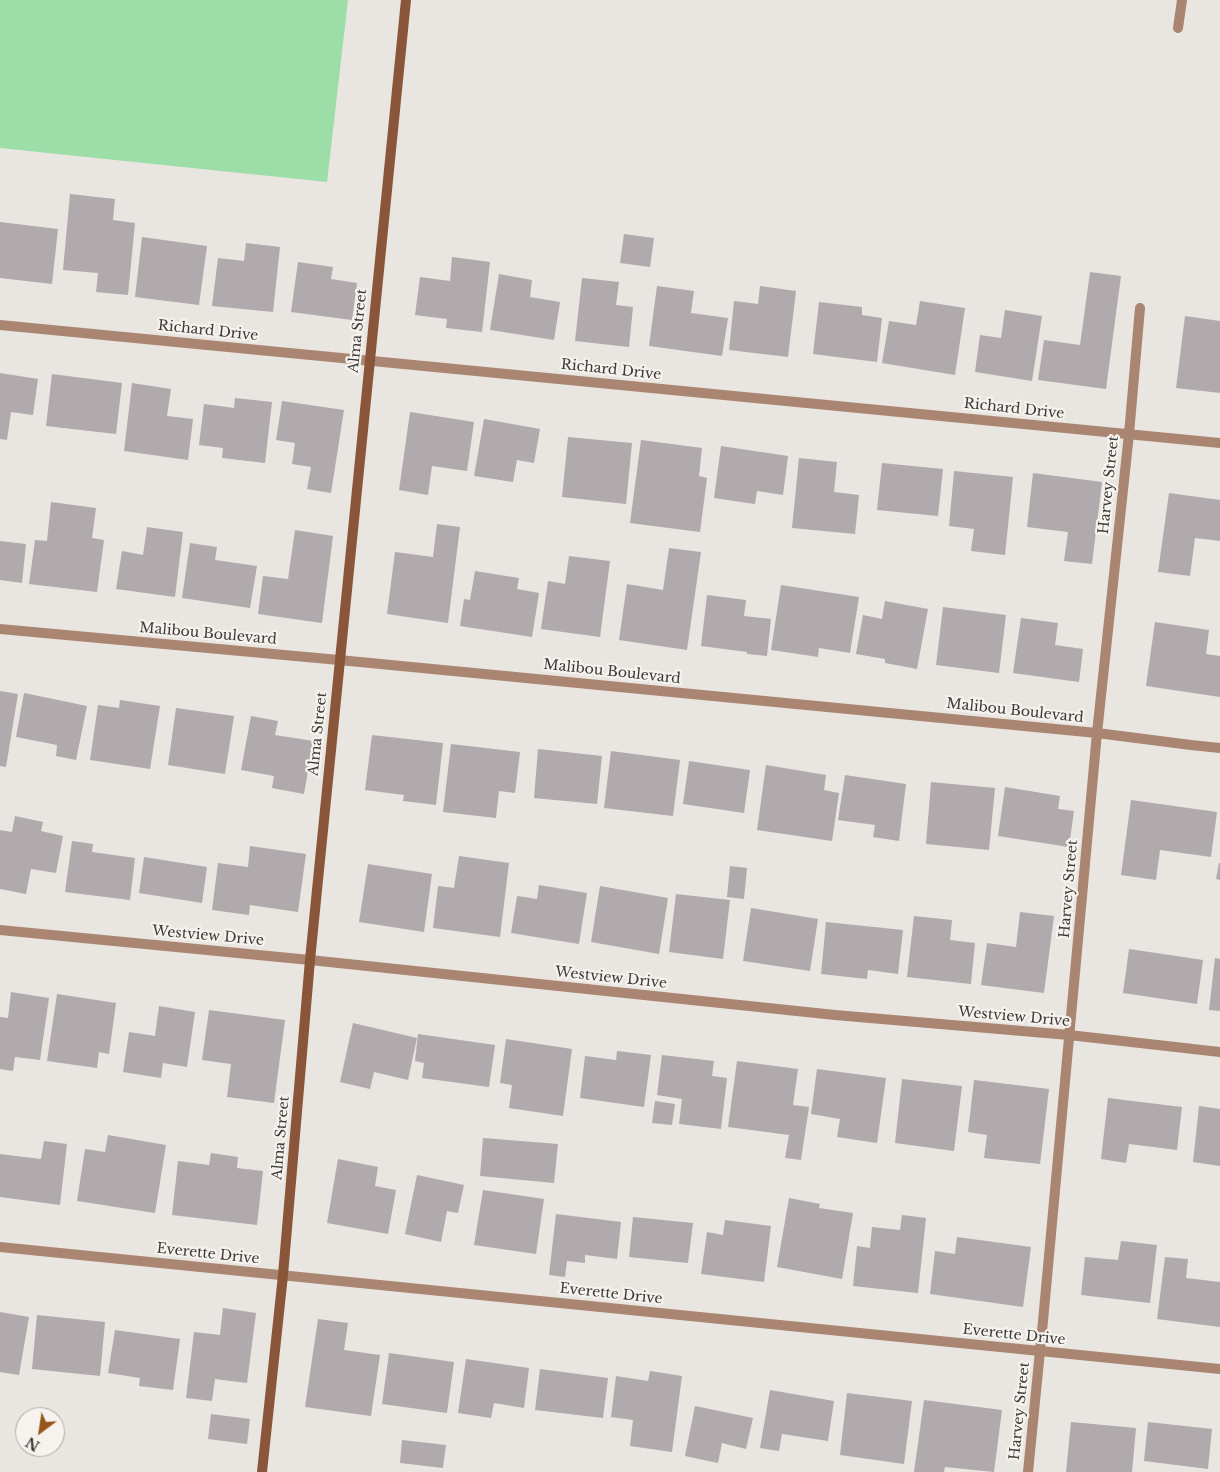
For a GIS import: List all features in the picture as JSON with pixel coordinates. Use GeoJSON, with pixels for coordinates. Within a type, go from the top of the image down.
{"type":"FeatureCollection","features":[{"type":"Feature","properties":{"kind":"street","name":"Alma Street"},"geometry":{"type":"LineString","coordinates":[[262,1472],[283,1275],[310,960],[339,660],[406,0]]}},
{"type":"Feature","properties":{"kind":"street"},"geometry":{"type":"LineString","coordinates":[[1178,28],[1182,0]]}},
{"type":"Feature","properties":{"kind":"street","name":"Harvey Street"},"geometry":{"type":"LineString","coordinates":[[1028,1472],[1097,733],[1129,434],[1140,308]]}},
{"type":"Feature","properties":{"kind":"street","name":"Richard Drive"},"geometry":{"type":"LineString","coordinates":[[0,325],[1220,443]]}},
{"type":"Feature","properties":{"kind":"street","name":"Malibou Boulevard"},"geometry":{"type":"LineString","coordinates":[[0,629],[1097,733],[1220,748]]}},
{"type":"Feature","properties":{"kind":"street","name":"Westview Drive"},"geometry":{"type":"LineString","coordinates":[[0,930],[310,960],[835,1015],[1069,1035],[1220,1052]]}},
{"type":"Feature","properties":{"kind":"street","name":"Everette Drive"},"geometry":{"type":"LineString","coordinates":[[0,1246],[1220,1369]]}},
{"type":"Feature","properties":{"kind":"green space"},"geometry":{"type":"Polygon","coordinates":[[[0,0],[348,0],[327,182],[0,148],[0,0]]]}},
{"type":"Feature","properties":{"kind":"building"},"geometry":{"type":"Polygon","coordinates":[[[70,194],[115,199],[113,220],[135,223],[128,295],[96,292],[98,273],[63,270],[70,194]]]}},
{"type":"Feature","properties":{"kind":"building"},"geometry":{"type":"Polygon","coordinates":[[[0,222],[58,229],[52,284],[0,278],[0,222]]]}},
{"type":"Feature","properties":{"kind":"building"},"geometry":{"type":"Polygon","coordinates":[[[624,234],[654,238],[650,267],[620,263],[624,234]]]}},
{"type":"Feature","properties":{"kind":"building"},"geometry":{"type":"Polygon","coordinates":[[[142,237],[207,246],[199,305],[135,297],[142,237]]]}},
{"type":"Feature","properties":{"kind":"building"},"geometry":{"type":"Polygon","coordinates":[[[246,243],[280,247],[273,312],[212,306],[218,258],[244,261],[246,243]]]}},
{"type":"Feature","properties":{"kind":"building"},"geometry":{"type":"Polygon","coordinates":[[[452,257],[490,262],[482,332],[446,328],[447,319],[415,315],[420,277],[450,281],[452,257]]]}},
{"type":"Feature","properties":{"kind":"building"},"geometry":{"type":"Polygon","coordinates":[[[298,262],[333,267],[331,279],[357,283],[352,320],[291,312],[298,262]]]}},
{"type":"Feature","properties":{"kind":"building"},"geometry":{"type":"Polygon","coordinates":[[[1090,272],[1121,276],[1106,389],[1038,380],[1044,340],[1080,345],[1090,272]]]}},
{"type":"Feature","properties":{"kind":"building"},"geometry":{"type":"Polygon","coordinates":[[[499,274],[532,280],[530,297],[560,302],[554,340],[490,330],[499,274]]]}},
{"type":"Feature","properties":{"kind":"building"},"geometry":{"type":"Polygon","coordinates":[[[582,278],[619,282],[616,305],[633,307],[629,347],[575,341],[582,278]]]}},
{"type":"Feature","properties":{"kind":"building"},"geometry":{"type":"Polygon","coordinates":[[[657,286],[694,291],[691,313],[728,318],[722,356],[649,346],[657,286]]]}},
{"type":"Feature","properties":{"kind":"building"},"geometry":{"type":"Polygon","coordinates":[[[760,286],[796,291],[788,357],[729,350],[734,301],[758,304],[760,286]]]}},
{"type":"Feature","properties":{"kind":"building"},"geometry":{"type":"Polygon","coordinates":[[[920,301],[965,308],[955,375],[882,363],[889,321],[916,325],[920,301]]]}},
{"type":"Feature","properties":{"kind":"building"},"geometry":{"type":"Polygon","coordinates":[[[819,302],[862,307],[862,315],[882,318],[877,362],[813,354],[819,302]]]}},
{"type":"Feature","properties":{"kind":"building"},"geometry":{"type":"Polygon","coordinates":[[[1005,310],[1042,316],[1032,381],[975,372],[980,335],[1001,338],[1005,310]]]}},
{"type":"Feature","properties":{"kind":"building"},"geometry":{"type":"Polygon","coordinates":[[[1185,316],[1220,321],[1220,393],[1176,388],[1185,316]]]}},
{"type":"Feature","properties":{"kind":"building"},"geometry":{"type":"Polygon","coordinates":[[[0,373],[38,379],[33,415],[11,412],[7,440],[0,439],[0,373]]]}},
{"type":"Feature","properties":{"kind":"building"},"geometry":{"type":"Polygon","coordinates":[[[52,374],[122,383],[116,434],[46,426],[52,374]]]}},
{"type":"Feature","properties":{"kind":"building"},"geometry":{"type":"Polygon","coordinates":[[[132,383],[171,389],[167,416],[193,419],[188,460],[124,451],[132,383]]]}},
{"type":"Feature","properties":{"kind":"building"},"geometry":{"type":"Polygon","coordinates":[[[235,398],[272,402],[265,463],[222,458],[223,448],[199,445],[204,404],[234,408],[235,398]]]}},
{"type":"Feature","properties":{"kind":"building"},"geometry":{"type":"Polygon","coordinates":[[[282,401],[344,410],[331,493],[307,489],[311,467],[292,464],[295,443],[276,440],[282,401]]]}},
{"type":"Feature","properties":{"kind":"building"},"geometry":{"type":"Polygon","coordinates":[[[410,412],[474,422],[467,471],[432,466],[428,495],[399,490],[410,412]]]}},
{"type":"Feature","properties":{"kind":"building"},"geometry":{"type":"Polygon","coordinates":[[[484,419],[540,429],[534,463],[517,460],[513,482],[474,476],[484,419]]]}},
{"type":"Feature","properties":{"kind":"building"},"geometry":{"type":"Polygon","coordinates":[[[568,437],[632,443],[626,504],[562,497],[568,437]]]}},
{"type":"Feature","properties":{"kind":"building"},"geometry":{"type":"Polygon","coordinates":[[[641,440],[702,448],[699,476],[707,478],[700,532],[630,523],[641,440]]]}},
{"type":"Feature","properties":{"kind":"building"},"geometry":{"type":"Polygon","coordinates":[[[721,446],[788,456],[783,495],[757,491],[755,504],[714,498],[721,446]]]}},
{"type":"Feature","properties":{"kind":"building"},"geometry":{"type":"Polygon","coordinates":[[[799,458],[837,462],[834,492],[859,495],[855,534],[792,528],[799,458]]]}},
{"type":"Feature","properties":{"kind":"building"},"geometry":{"type":"Polygon","coordinates":[[[882,463],[943,469],[938,516],[877,510],[882,463]]]}},
{"type":"Feature","properties":{"kind":"building"},"geometry":{"type":"Polygon","coordinates":[[[954,471],[1013,477],[1005,555],[971,551],[974,529],[949,526],[954,471]]]}},
{"type":"Feature","properties":{"kind":"building"},"geometry":{"type":"Polygon","coordinates":[[[1033,473],[1102,482],[1092,564],[1064,561],[1068,532],[1027,527],[1033,473]]]}},
{"type":"Feature","properties":{"kind":"building"},"geometry":{"type":"Polygon","coordinates":[[[1169,493],[1220,500],[1220,541],[1195,538],[1190,576],[1158,572],[1169,493]]]}},
{"type":"Feature","properties":{"kind":"building"},"geometry":{"type":"Polygon","coordinates":[[[51,502],[96,508],[92,538],[104,540],[97,592],[29,584],[35,540],[47,541],[51,502]]]}},
{"type":"Feature","properties":{"kind":"building"},"geometry":{"type":"Polygon","coordinates":[[[437,524],[460,527],[448,623],[387,614],[395,552],[433,557],[437,524]]]}},
{"type":"Feature","properties":{"kind":"building"},"geometry":{"type":"Polygon","coordinates":[[[147,527],[183,532],[175,597],[116,589],[122,551],[143,555],[147,527]]]}},
{"type":"Feature","properties":{"kind":"building"},"geometry":{"type":"Polygon","coordinates":[[[295,530],[333,536],[322,623],[258,614],[263,576],[288,579],[295,530]]]}},
{"type":"Feature","properties":{"kind":"building"},"geometry":{"type":"Polygon","coordinates":[[[0,541],[26,544],[22,583],[0,580],[0,541]]]}},
{"type":"Feature","properties":{"kind":"building"},"geometry":{"type":"Polygon","coordinates":[[[190,543],[217,547],[215,560],[257,566],[250,608],[182,598],[190,543]]]}},
{"type":"Feature","properties":{"kind":"building"},"geometry":{"type":"Polygon","coordinates":[[[669,548],[701,552],[687,650],[619,640],[627,584],[663,590],[669,548]]]}},
{"type":"Feature","properties":{"kind":"building"},"geometry":{"type":"Polygon","coordinates":[[[569,556],[610,561],[600,637],[541,629],[548,581],[565,584],[569,556]]]}},
{"type":"Feature","properties":{"kind":"building"},"geometry":{"type":"Polygon","coordinates":[[[475,571],[519,578],[517,589],[539,593],[532,637],[460,626],[464,599],[470,600],[475,571]]]}},
{"type":"Feature","properties":{"kind":"building"},"geometry":{"type":"Polygon","coordinates":[[[781,585],[859,597],[850,653],[819,648],[818,657],[771,650],[781,585]]]}},
{"type":"Feature","properties":{"kind":"building"},"geometry":{"type":"Polygon","coordinates":[[[707,595],[746,600],[744,616],[771,619],[767,656],[701,646],[707,595]]]}},
{"type":"Feature","properties":{"kind":"building"},"geometry":{"type":"Polygon","coordinates":[[[885,601],[928,609],[917,669],[885,663],[885,659],[856,654],[863,615],[882,619],[885,601]]]}},
{"type":"Feature","properties":{"kind":"building"},"geometry":{"type":"Polygon","coordinates":[[[943,607],[1006,615],[999,673],[936,665],[943,607]]]}},
{"type":"Feature","properties":{"kind":"building"},"geometry":{"type":"Polygon","coordinates":[[[1021,618],[1058,623],[1055,645],[1083,649],[1079,682],[1013,673],[1021,618]]]}},
{"type":"Feature","properties":{"kind":"building"},"geometry":{"type":"Polygon","coordinates":[[[1155,622],[1209,630],[1206,654],[1220,656],[1220,697],[1146,686],[1155,622]]]}},
{"type":"Feature","properties":{"kind":"building"},"geometry":{"type":"Polygon","coordinates":[[[0,691],[18,694],[6,767],[0,766],[0,691]]]}},
{"type":"Feature","properties":{"kind":"building"},"geometry":{"type":"Polygon","coordinates":[[[24,693],[87,706],[76,760],[56,756],[57,745],[16,737],[24,693]]]}},
{"type":"Feature","properties":{"kind":"building"},"geometry":{"type":"Polygon","coordinates":[[[120,700],[160,706],[150,769],[90,760],[98,705],[119,708],[120,700]]]}},
{"type":"Feature","properties":{"kind":"building"},"geometry":{"type":"Polygon","coordinates":[[[176,708],[234,716],[225,774],[168,765],[176,708]]]}},
{"type":"Feature","properties":{"kind":"building"},"geometry":{"type":"Polygon","coordinates":[[[251,716],[278,721],[275,735],[313,741],[304,794],[272,788],[274,776],[241,770],[251,716]]]}},
{"type":"Feature","properties":{"kind":"building"},"geometry":{"type":"Polygon","coordinates":[[[372,735],[443,743],[436,805],[403,801],[404,795],[365,790],[372,735]]]}},
{"type":"Feature","properties":{"kind":"building"},"geometry":{"type":"Polygon","coordinates":[[[451,744],[520,752],[515,793],[499,791],[496,818],[443,812],[451,744]]]}},
{"type":"Feature","properties":{"kind":"building"},"geometry":{"type":"Polygon","coordinates":[[[538,749],[602,756],[597,804],[534,798],[538,749]]]}},
{"type":"Feature","properties":{"kind":"building"},"geometry":{"type":"Polygon","coordinates":[[[611,751],[680,760],[673,816],[604,808],[611,751]]]}},
{"type":"Feature","properties":{"kind":"building"},"geometry":{"type":"Polygon","coordinates":[[[689,761],[750,770],[744,813],[683,804],[689,761]]]}},
{"type":"Feature","properties":{"kind":"building"},"geometry":{"type":"Polygon","coordinates":[[[766,765],[826,775],[824,790],[839,793],[832,841],[757,830],[766,765]]]}},
{"type":"Feature","properties":{"kind":"building"},"geometry":{"type":"Polygon","coordinates":[[[845,775],[906,784],[899,841],[873,837],[875,825],[838,820],[845,775]]]}},
{"type":"Feature","properties":{"kind":"building"},"geometry":{"type":"Polygon","coordinates":[[[931,782],[995,788],[989,850],[926,844],[931,782]]]}},
{"type":"Feature","properties":{"kind":"building"},"geometry":{"type":"Polygon","coordinates":[[[1005,787],[1060,796],[1058,809],[1074,811],[1069,847],[998,836],[1005,787]]]}},
{"type":"Feature","properties":{"kind":"building"},"geometry":{"type":"Polygon","coordinates":[[[1131,800],[1217,812],[1211,857],[1160,850],[1156,880],[1121,875],[1131,800]]]}},
{"type":"Feature","properties":{"kind":"building"},"geometry":{"type":"Polygon","coordinates":[[[15,816],[43,822],[41,831],[63,836],[56,873],[31,869],[26,894],[0,889],[0,830],[12,832],[15,816]]]}},
{"type":"Feature","properties":{"kind":"building"},"geometry":{"type":"Polygon","coordinates":[[[72,841],[93,844],[92,852],[135,858],[130,900],[65,892],[72,841]]]}},
{"type":"Feature","properties":{"kind":"building"},"geometry":{"type":"Polygon","coordinates":[[[250,846],[306,854],[298,912],[250,905],[249,915],[212,910],[218,863],[248,867],[250,846]]]}},
{"type":"Feature","properties":{"kind":"building"},"geometry":{"type":"Polygon","coordinates":[[[459,856],[509,863],[500,937],[433,928],[438,886],[454,888],[459,856]]]}},
{"type":"Feature","properties":{"kind":"building"},"geometry":{"type":"Polygon","coordinates":[[[144,857],[207,867],[202,903],[139,893],[144,857]]]}},
{"type":"Feature","properties":{"kind":"building"},"geometry":{"type":"Polygon","coordinates":[[[1220,863],[1220,880],[1216,879],[1220,863]]]}},
{"type":"Feature","properties":{"kind":"building"},"geometry":{"type":"Polygon","coordinates":[[[368,864],[432,874],[424,932],[359,922],[368,864]]]}},
{"type":"Feature","properties":{"kind":"building"},"geometry":{"type":"Polygon","coordinates":[[[730,866],[747,868],[744,899],[727,897],[730,866]]]}},
{"type":"Feature","properties":{"kind":"building"},"geometry":{"type":"Polygon","coordinates":[[[539,885],[587,893],[579,944],[511,933],[517,896],[537,899],[539,885]]]}},
{"type":"Feature","properties":{"kind":"building"},"geometry":{"type":"Polygon","coordinates":[[[600,886],[668,898],[659,954],[591,942],[600,886]]]}},
{"type":"Feature","properties":{"kind":"building"},"geometry":{"type":"Polygon","coordinates":[[[676,894],[730,900],[723,959],[669,952],[676,894]]]}},
{"type":"Feature","properties":{"kind":"building"},"geometry":{"type":"Polygon","coordinates":[[[751,908],[818,919],[810,971],[743,961],[751,908]]]}},
{"type":"Feature","properties":{"kind":"building"},"geometry":{"type":"Polygon","coordinates":[[[1020,912],[1054,916],[1044,993],[981,985],[987,943],[1016,947],[1020,912]]]}},
{"type":"Feature","properties":{"kind":"building"},"geometry":{"type":"Polygon","coordinates":[[[914,916],[952,920],[950,940],[975,943],[971,984],[907,977],[914,916]]]}},
{"type":"Feature","properties":{"kind":"building"},"geometry":{"type":"Polygon","coordinates":[[[826,922],[903,930],[898,974],[868,970],[867,979],[821,974],[826,922]]]}},
{"type":"Feature","properties":{"kind":"building"},"geometry":{"type":"Polygon","coordinates":[[[1129,949],[1203,960],[1197,1004],[1123,993],[1129,949]]]}},
{"type":"Feature","properties":{"kind":"building"},"geometry":{"type":"Polygon","coordinates":[[[1215,958],[1220,959],[1220,1011],[1209,1010],[1215,958]]]}},
{"type":"Feature","properties":{"kind":"building"},"geometry":{"type":"Polygon","coordinates":[[[11,992],[49,998],[40,1060],[15,1057],[13,1071],[0,1069],[0,1017],[8,1018],[11,992]]]}},
{"type":"Feature","properties":{"kind":"building"},"geometry":{"type":"Polygon","coordinates":[[[57,994],[116,1003],[109,1054],[99,1052],[97,1068],[47,1061],[57,994]]]}},
{"type":"Feature","properties":{"kind":"building"},"geometry":{"type":"Polygon","coordinates":[[[159,1006],[195,1012],[187,1067],[163,1063],[161,1078],[123,1072],[129,1032],[155,1036],[159,1006]]]}},
{"type":"Feature","properties":{"kind":"building"},"geometry":{"type":"Polygon","coordinates":[[[209,1010],[285,1020],[274,1103],[227,1097],[231,1064],[202,1060],[209,1010]]]}},
{"type":"Feature","properties":{"kind":"building"},"geometry":{"type":"Polygon","coordinates":[[[353,1023],[417,1038],[408,1080],[374,1072],[370,1089],[340,1082],[353,1023]]]}},
{"type":"Feature","properties":{"kind":"building"},"geometry":{"type":"Polygon","coordinates":[[[418,1034],[495,1045],[489,1087],[422,1078],[424,1063],[415,1061],[418,1034]]]}},
{"type":"Feature","properties":{"kind":"building"},"geometry":{"type":"Polygon","coordinates":[[[506,1039],[572,1049],[563,1116],[509,1108],[512,1085],[500,1083],[506,1039]]]}},
{"type":"Feature","properties":{"kind":"building"},"geometry":{"type":"Polygon","coordinates":[[[617,1051],[651,1055],[644,1107],[580,1098],[585,1056],[616,1060],[617,1051]]]}},
{"type":"Feature","properties":{"kind":"building"},"geometry":{"type":"Polygon","coordinates":[[[662,1055],[714,1061],[712,1076],[727,1078],[721,1129],[679,1124],[682,1099],[657,1095],[662,1055]]]}},
{"type":"Feature","properties":{"kind":"building"},"geometry":{"type":"Polygon","coordinates":[[[737,1061],[798,1069],[793,1105],[809,1107],[801,1160],[785,1158],[789,1135],[728,1127],[737,1061]]]}},
{"type":"Feature","properties":{"kind":"building"},"geometry":{"type":"Polygon","coordinates":[[[817,1069],[886,1078],[877,1143],[837,1137],[840,1119],[811,1114],[817,1069]]]}},
{"type":"Feature","properties":{"kind":"building"},"geometry":{"type":"Polygon","coordinates":[[[902,1079],[962,1086],[954,1151],[895,1143],[902,1079]]]}},
{"type":"Feature","properties":{"kind":"building"},"geometry":{"type":"Polygon","coordinates":[[[974,1080],[1049,1089],[1040,1164],[984,1158],[987,1135],[968,1132],[974,1080]]]}},
{"type":"Feature","properties":{"kind":"building"},"geometry":{"type":"Polygon","coordinates":[[[1108,1098],[1182,1107],[1177,1150],[1129,1144],[1126,1163],[1101,1159],[1108,1098]]]}},
{"type":"Feature","properties":{"kind":"building"},"geometry":{"type":"Polygon","coordinates":[[[655,1101],[675,1104],[672,1125],[652,1123],[655,1101]]]}},
{"type":"Feature","properties":{"kind":"building"},"geometry":{"type":"Polygon","coordinates":[[[1199,1106],[1220,1109],[1220,1166],[1193,1162],[1199,1106]]]}},
{"type":"Feature","properties":{"kind":"building"},"geometry":{"type":"Polygon","coordinates":[[[108,1135],[166,1145],[155,1213],[77,1201],[85,1149],[105,1152],[108,1135]]]}},
{"type":"Feature","properties":{"kind":"building"},"geometry":{"type":"Polygon","coordinates":[[[483,1138],[558,1144],[554,1183],[480,1176],[483,1138]]]}},
{"type":"Feature","properties":{"kind":"building"},"geometry":{"type":"Polygon","coordinates":[[[44,1141],[67,1144],[60,1205],[0,1197],[0,1154],[41,1159],[44,1141]]]}},
{"type":"Feature","properties":{"kind":"building"},"geometry":{"type":"Polygon","coordinates":[[[211,1153],[238,1157],[237,1168],[263,1171],[257,1225],[172,1215],[178,1161],[209,1165],[211,1153]]]}},
{"type":"Feature","properties":{"kind":"building"},"geometry":{"type":"Polygon","coordinates":[[[338,1159],[378,1167],[375,1186],[396,1190],[388,1234],[327,1223],[338,1159]]]}},
{"type":"Feature","properties":{"kind":"building"},"geometry":{"type":"Polygon","coordinates":[[[417,1175],[464,1185],[458,1213],[447,1211],[441,1242],[405,1234],[417,1175]]]}},
{"type":"Feature","properties":{"kind":"building"},"geometry":{"type":"Polygon","coordinates":[[[483,1190],[544,1199],[536,1254],[474,1245],[483,1190]]]}},
{"type":"Feature","properties":{"kind":"building"},"geometry":{"type":"Polygon","coordinates":[[[789,1198],[820,1204],[819,1208],[853,1213],[842,1279],[777,1267],[789,1198]]]}},
{"type":"Feature","properties":{"kind":"building"},"geometry":{"type":"Polygon","coordinates":[[[556,1214],[621,1222],[617,1259],[585,1255],[585,1263],[567,1261],[565,1277],[549,1275],[556,1214]]]}},
{"type":"Feature","properties":{"kind":"building"},"geometry":{"type":"Polygon","coordinates":[[[902,1215],[926,1218],[918,1293],[853,1286],[857,1246],[870,1248],[872,1227],[900,1230],[902,1215]]]}},
{"type":"Feature","properties":{"kind":"building"},"geometry":{"type":"Polygon","coordinates":[[[633,1217],[693,1223],[688,1263],[629,1257],[633,1217]]]}},
{"type":"Feature","properties":{"kind":"building"},"geometry":{"type":"Polygon","coordinates":[[[725,1220],[771,1226],[764,1282],[701,1274],[707,1232],[723,1235],[725,1220]]]}},
{"type":"Feature","properties":{"kind":"building"},"geometry":{"type":"Polygon","coordinates":[[[957,1237],[1031,1247],[1023,1307],[930,1294],[935,1251],[955,1254],[957,1237]]]}},
{"type":"Feature","properties":{"kind":"building"},"geometry":{"type":"Polygon","coordinates":[[[1121,1241],[1157,1245],[1150,1303],[1081,1295],[1085,1257],[1118,1260],[1121,1241]]]}},
{"type":"Feature","properties":{"kind":"building"},"geometry":{"type":"Polygon","coordinates":[[[1165,1257],[1188,1259],[1186,1278],[1220,1282],[1220,1327],[1157,1319],[1165,1257]]]}},
{"type":"Feature","properties":{"kind":"building"},"geometry":{"type":"Polygon","coordinates":[[[223,1308],[256,1313],[247,1383],[215,1379],[212,1401],[186,1398],[194,1332],[220,1335],[223,1308]]]}},
{"type":"Feature","properties":{"kind":"building"},"geometry":{"type":"Polygon","coordinates":[[[0,1312],[29,1317],[19,1375],[0,1372],[0,1312]]]}},
{"type":"Feature","properties":{"kind":"building"},"geometry":{"type":"Polygon","coordinates":[[[37,1315],[105,1322],[100,1376],[32,1369],[37,1315]]]}},
{"type":"Feature","properties":{"kind":"building"},"geometry":{"type":"Polygon","coordinates":[[[318,1319],[348,1323],[344,1350],[380,1355],[371,1416],[305,1407],[318,1319]]]}},
{"type":"Feature","properties":{"kind":"building"},"geometry":{"type":"Polygon","coordinates":[[[115,1330],[180,1339],[173,1390],[139,1386],[140,1378],[108,1373],[115,1330]]]}},
{"type":"Feature","properties":{"kind":"building"},"geometry":{"type":"Polygon","coordinates":[[[389,1353],[454,1362],[447,1413],[382,1404],[389,1353]]]}},
{"type":"Feature","properties":{"kind":"building"},"geometry":{"type":"Polygon","coordinates":[[[466,1359],[529,1368],[524,1408],[494,1403],[491,1418],[458,1413],[466,1359]]]}},
{"type":"Feature","properties":{"kind":"building"},"geometry":{"type":"Polygon","coordinates":[[[540,1369],[608,1378],[603,1418],[535,1410],[540,1369]]]}},
{"type":"Feature","properties":{"kind":"building"},"geometry":{"type":"Polygon","coordinates":[[[650,1371],[682,1376],[672,1452],[630,1446],[633,1420],[611,1417],[616,1376],[648,1381],[650,1371]]]}},
{"type":"Feature","properties":{"kind":"building"},"geometry":{"type":"Polygon","coordinates":[[[770,1390],[834,1401],[828,1441],[782,1434],[779,1451],[760,1448],[770,1390]]]}},
{"type":"Feature","properties":{"kind":"building"},"geometry":{"type":"Polygon","coordinates":[[[847,1393],[912,1401],[904,1464],[840,1455],[847,1393]]]}},
{"type":"Feature","properties":{"kind":"building"},"geometry":{"type":"Polygon","coordinates":[[[924,1400],[1002,1410],[994,1472],[945,1467],[944,1472],[914,1472],[924,1400]]]}},
{"type":"Feature","properties":{"kind":"building"},"geometry":{"type":"Polygon","coordinates":[[[695,1406],[753,1418],[746,1449],[722,1443],[718,1463],[685,1456],[695,1406]]]}},
{"type":"Feature","properties":{"kind":"building"},"geometry":{"type":"Polygon","coordinates":[[[211,1414],[250,1419],[247,1444],[208,1439],[211,1414]]]}},
{"type":"Feature","properties":{"kind":"building"},"geometry":{"type":"Polygon","coordinates":[[[1071,1422],[1136,1428],[1132,1472],[1066,1472],[1071,1422]]]}},
{"type":"Feature","properties":{"kind":"building"},"geometry":{"type":"Polygon","coordinates":[[[1148,1422],[1212,1429],[1208,1469],[1144,1461],[1148,1422]]]}},
{"type":"Feature","properties":{"kind":"building"},"geometry":{"type":"Polygon","coordinates":[[[402,1440],[446,1445],[443,1468],[400,1463],[402,1440]]]}}]}
